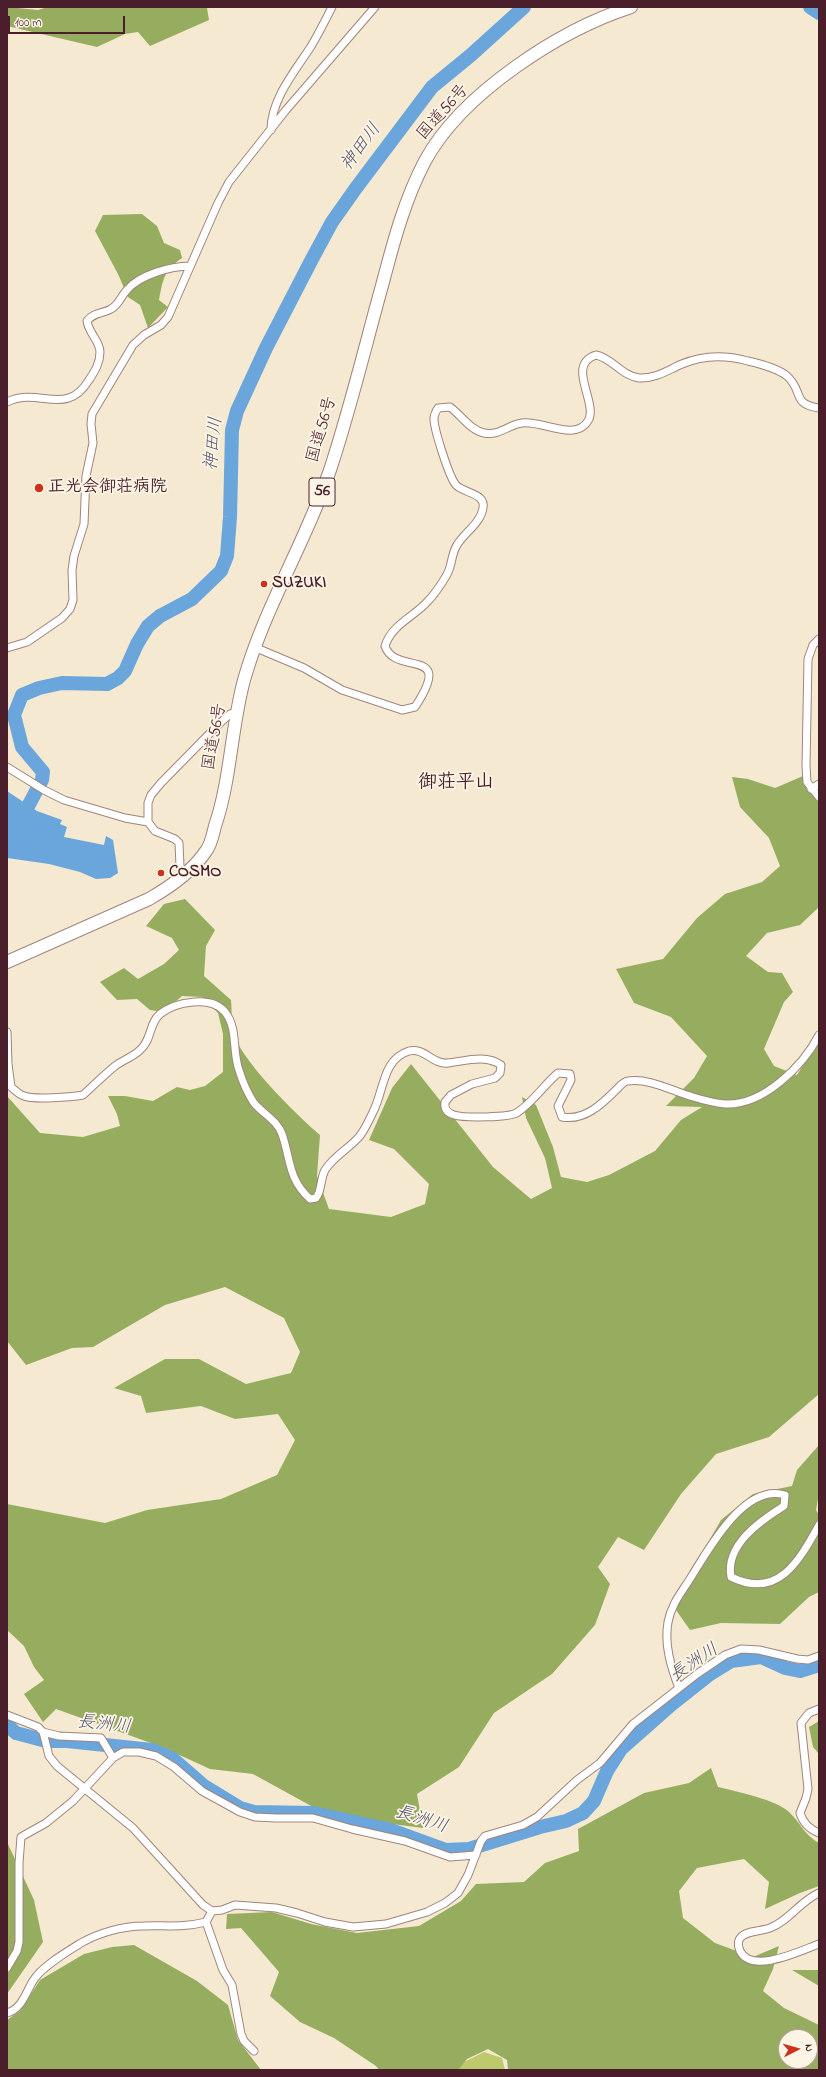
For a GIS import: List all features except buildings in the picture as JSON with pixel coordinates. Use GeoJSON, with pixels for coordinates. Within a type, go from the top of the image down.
{"type":"FeatureCollection","features":[{"type":"Feature","properties":{"kind":"highway","name":"国道56号"},"geometry":{"type":"LineString","coordinates":[[7,962],[149,899],[184,875],[207,850],[222,807],[237,713],[254,647],[310,524],[331,467],[401,219],[407,200],[426,159],[448,129],[469,106],[507,75],[543,49],[579,28],[631,7]]}},
{"type":"Feature","properties":{"kind":"street"},"geometry":{"type":"LineString","coordinates":[[271,130],[271,116],[296,67],[310,47],[332,7]]}},
{"type":"Feature","properties":{"kind":"street"},"geometry":{"type":"LineString","coordinates":[[7,648],[27,642],[62,618],[70,609],[73,600],[72,570],[74,556],[84,524],[86,476],[93,443],[91,424],[92,414],[133,345],[144,334],[161,324],[168,317],[218,203],[229,182],[286,110],[375,7]]}},
{"type":"Feature","properties":{"kind":"street"},"geometry":{"type":"LineString","coordinates":[[7,402],[13,399],[28,397],[58,401],[69,400],[76,396],[83,390],[97,367],[100,359],[100,350],[88,330],[87,321],[91,316],[118,305],[126,291],[134,282],[142,277],[180,266],[190,266]]}},
{"type":"Feature","properties":{"kind":"street"},"geometry":{"type":"LineString","coordinates":[[254,647],[304,668],[342,690],[402,710],[415,707],[429,684],[430,677],[428,672],[416,664],[391,656],[385,646],[391,633],[429,600],[448,573],[456,546],[475,523],[483,508],[483,501],[479,497],[457,486],[448,472],[435,428],[435,414],[438,408],[450,407],[470,425],[483,433],[493,434],[522,423],[545,424],[567,431],[578,429],[588,421],[590,413],[582,373],[588,361],[596,355],[600,356],[618,369],[639,378],[655,376],[687,362],[704,358],[723,356],[747,360],[788,376],[802,403],[808,407],[819,408]]}},
{"type":"Feature","properties":{"kind":"street"},"geometry":{"type":"LineString","coordinates":[[819,639],[813,645],[808,659],[806,766],[807,782],[811,789],[819,796]]}},
{"type":"Feature","properties":{"kind":"street"},"geometry":{"type":"LineString","coordinates":[[184,875],[180,866],[179,843],[175,839],[155,831],[148,822],[148,803],[151,795],[161,783],[220,723],[230,714],[237,713]]}},
{"type":"Feature","properties":{"kind":"street"},"geometry":{"type":"LineString","coordinates":[[7,767],[64,800],[125,818],[148,822]]}},
{"type":"Feature","properties":{"kind":"street"},"geometry":{"type":"LineString","coordinates":[[811,789],[819,784]]}},
{"type":"Feature","properties":{"kind":"street"},"geometry":{"type":"LineString","coordinates":[[7,1032],[8,1064],[11,1087],[24,1096],[57,1098],[77,1096],[83,1095],[115,1066],[140,1050],[149,1039],[153,1023],[160,1014],[184,1004],[203,1002],[215,1004],[224,1011],[231,1022],[238,1069],[254,1102],[276,1124],[282,1134],[296,1184],[310,1199],[316,1198],[319,1194],[322,1175],[328,1165],[360,1137],[374,1111],[391,1064],[399,1056],[409,1051],[417,1050],[442,1064],[488,1058],[501,1065],[500,1073],[495,1078],[472,1084],[451,1095],[445,1102],[444,1107],[455,1115],[499,1117],[517,1113],[558,1073],[565,1072],[570,1074],[572,1080],[558,1106],[562,1117],[568,1118],[581,1116],[593,1110],[626,1081],[637,1080],[656,1084],[694,1097],[726,1104],[745,1102],[777,1085],[793,1071],[819,1035]]}},
{"type":"Feature","properties":{"kind":"street"},"geometry":{"type":"LineString","coordinates":[[679,1688],[666,1646],[668,1624],[672,1607],[713,1541],[733,1516],[762,1497],[779,1493],[784,1495],[784,1506],[763,1518],[752,1528],[732,1555],[729,1567],[731,1577],[742,1583],[755,1585],[771,1582],[783,1576],[795,1563],[819,1525]]}},
{"type":"Feature","properties":{"kind":"street"},"geometry":{"type":"LineString","coordinates":[[7,1715],[38,1727],[43,1732],[49,1756],[83,1789],[133,1828],[203,1905],[212,1911],[222,1910],[235,1905],[249,1905],[297,1913],[325,1922],[353,1927],[386,1924],[427,1912],[445,1903],[458,1893],[468,1875],[481,1841],[485,1836],[523,1825],[538,1817],[577,1780],[600,1763],[633,1724],[679,1688],[725,1655],[741,1650],[759,1650],[808,1660],[819,1656]]}},
{"type":"Feature","properties":{"kind":"street"},"geometry":{"type":"LineString","coordinates":[[819,1709],[809,1713],[801,1723],[808,1789],[800,1813],[802,1820],[812,1830],[819,1834]]}},
{"type":"Feature","properties":{"kind":"street"},"geometry":{"type":"LineString","coordinates":[[43,1732],[59,1736],[101,1738],[113,1758]]}},
{"type":"Feature","properties":{"kind":"street"},"geometry":{"type":"LineString","coordinates":[[7,1968],[17,1951],[19,1942],[19,1863],[21,1837],[46,1823],[73,1801],[113,1758],[123,1752],[139,1752],[156,1756],[174,1767],[202,1791],[240,1812],[255,1816],[313,1818],[352,1829],[405,1841],[450,1857],[476,1855]]}},
{"type":"Feature","properties":{"kind":"street"},"geometry":{"type":"LineString","coordinates":[[819,1893],[812,1896],[786,1918],[771,1928],[744,1934],[739,1938],[738,1946],[742,1954],[748,1959],[761,1961],[778,1959],[819,1944]]}},
{"type":"Feature","properties":{"kind":"street"},"geometry":{"type":"LineString","coordinates":[[212,1911],[206,1922],[223,1970],[232,1985],[241,2034],[244,2041],[254,2051]]}},
{"type":"Feature","properties":{"kind":"street"},"geometry":{"type":"LineString","coordinates":[[7,2013],[19,2005],[34,1980],[44,1969],[82,1943],[96,1936],[121,1928],[142,1926],[172,1927],[206,1922]]}},
{"type":"Feature","properties":{"kind":"green space"},"geometry":{"type":"Polygon","coordinates":[[[7,7],[38,10],[48,7],[205,7],[207,8],[209,20],[150,46],[138,32],[125,34],[97,47],[7,26],[7,7]]]}},
{"type":"Feature","properties":{"kind":"green space"},"geometry":{"type":"Polygon","coordinates":[[[142,214],[157,226],[164,243],[180,250],[182,258],[171,267],[163,281],[159,300],[168,307],[148,328],[140,305],[128,297],[118,274],[95,231],[103,215],[142,214]]]}},
{"type":"Feature","properties":{"kind":"green space"},"geometry":{"type":"Polygon","coordinates":[[[803,776],[819,796],[819,907],[800,925],[767,933],[746,956],[768,972],[782,973],[793,992],[784,1002],[764,1049],[774,1066],[797,1075],[816,1044],[819,1035],[819,1394],[769,1437],[716,1454],[681,1494],[644,1550],[618,1537],[598,1567],[610,1584],[595,1625],[552,1674],[494,1713],[459,1767],[417,1794],[423,1828],[377,1822],[313,1807],[253,1774],[210,1769],[162,1747],[56,1709],[43,1722],[24,1694],[44,1680],[34,1667],[24,1646],[7,1630],[7,1504],[105,1523],[147,1510],[221,1499],[277,1475],[295,1440],[278,1414],[235,1419],[201,1406],[146,1413],[141,1396],[114,1388],[165,1359],[199,1359],[246,1384],[291,1373],[300,1352],[284,1318],[225,1287],[165,1305],[93,1347],[72,1348],[26,1365],[7,1341],[7,1096],[40,1133],[83,1137],[120,1126],[117,1114],[108,1096],[125,1096],[153,1101],[177,1087],[190,1090],[205,1086],[223,1072],[223,1034],[218,1013],[202,997],[182,996],[164,1012],[150,1010],[137,999],[117,1000],[100,982],[124,968],[138,979],[164,964],[179,950],[172,938],[146,926],[164,904],[185,899],[215,930],[206,946],[204,976],[231,1000],[232,1027],[238,1043],[257,1071],[270,1086],[320,1135],[317,1176],[329,1209],[391,1217],[425,1204],[429,1184],[394,1149],[369,1140],[392,1088],[411,1064],[493,1167],[531,1199],[552,1188],[545,1158],[526,1118],[522,1097],[536,1105],[553,1147],[561,1177],[587,1182],[609,1175],[655,1151],[681,1120],[702,1107],[666,1106],[694,1078],[707,1056],[671,1017],[634,1003],[616,969],[663,959],[697,918],[725,894],[762,882],[780,866],[769,838],[740,807],[732,777],[748,779],[775,788],[803,776]]]}},
{"type":"Feature","properties":{"kind":"green space"},"geometry":{"type":"Polygon","coordinates":[[[819,1445],[819,1494],[816,1510],[819,1515],[819,1592],[809,1597],[780,1624],[721,1623],[690,1630],[676,1610],[695,1565],[721,1520],[753,1494],[792,1486],[797,1470],[819,1445]]]}},
{"type":"Feature","properties":{"kind":"green space"},"geometry":{"type":"Polygon","coordinates":[[[819,1721],[819,1754],[813,1747],[809,1727],[819,1721]]]}},
{"type":"Feature","properties":{"kind":"green space"},"geometry":{"type":"Polygon","coordinates":[[[711,1768],[718,1787],[755,1796],[783,1808],[793,1816],[810,1837],[819,1843],[819,1886],[765,1909],[769,1882],[744,1859],[697,1868],[679,1891],[683,1918],[715,1943],[753,1957],[779,1946],[773,1969],[763,1991],[784,2008],[819,2025],[819,2070],[508,2070],[507,2060],[488,2049],[467,2059],[458,2070],[379,2070],[376,2066],[334,2038],[300,2022],[270,1996],[279,1972],[241,1928],[226,1929],[227,1914],[272,1912],[311,1924],[357,1933],[419,1926],[461,1901],[476,1884],[524,1882],[545,1863],[579,1851],[578,1829],[644,1793],[689,1783],[711,1768]]]}},
{"type":"Feature","properties":{"kind":"green space"},"geometry":{"type":"Polygon","coordinates":[[[7,1842],[34,1900],[43,1942],[7,1994],[7,1842]]]}},
{"type":"Feature","properties":{"kind":"green space"},"geometry":{"type":"Polygon","coordinates":[[[134,1945],[197,1981],[228,2005],[238,2040],[261,2070],[7,2070],[7,2020],[20,2011],[40,1980],[84,1954],[112,1947],[134,1945]]]}},
{"type":"Feature","properties":{"kind":"green space"},"geometry":{"type":"Polygon","coordinates":[[[792,1970],[819,1970],[819,1986],[792,1970]]]}},
{"type":"Feature","properties":{"kind":"green space"},"geometry":{"type":"Polygon","coordinates":[[[484,2052],[502,2058],[505,2070],[457,2070],[464,2062],[484,2052]]]}},
{"type":"Feature","properties":{"kind":"water"},"geometry":{"type":"Polygon","coordinates":[[[7,791],[37,811],[62,820],[60,824],[67,827],[64,837],[104,845],[106,836],[113,840],[118,873],[110,878],[96,879],[80,872],[49,864],[7,858],[7,791]]]}},
{"type":"Feature","properties":{"kind":"waterway","name":"神田川"},"geometry":{"type":"LineString","coordinates":[[24,814],[42,780],[43,772],[22,747],[14,715],[22,695],[39,688],[62,683],[107,684],[118,678],[125,671],[137,644],[148,626],[160,616],[192,599],[221,571],[227,556],[230,517],[232,430],[237,411],[266,348],[312,259],[332,222],[432,87],[471,55],[524,7]]}},
{"type":"Feature","properties":{"kind":"waterway"},"geometry":{"type":"LineString","coordinates":[[810,7],[819,13]]}},
{"type":"Feature","properties":{"kind":"waterway","name":"長洲川"},"geometry":{"type":"LineString","coordinates":[[7,1725],[16,1733],[46,1741],[67,1741],[152,1750],[173,1759],[204,1786],[240,1808],[254,1812],[313,1813],[391,1830],[446,1850],[469,1849],[540,1827],[566,1821],[583,1813],[594,1801],[607,1771],[621,1749],[672,1704],[710,1674],[731,1661],[761,1657],[785,1668],[800,1671],[819,1665]]}},
{"type":"Feature","properties":{"kind":"place","name":"正光会御荘病院"},"geometry":{"type":"Point","coordinates":[39,488]}},
{"type":"Feature","properties":{"kind":"place","name":"SUZUKI"},"geometry":{"type":"Point","coordinates":[264,584]}},
{"type":"Feature","properties":{"kind":"place","name":"COSMO"},"geometry":{"type":"Point","coordinates":[161,873]}},
{"type":"Feature","properties":{"kind":"district","name":"御荘平山"},"geometry":{"type":"Point","coordinates":[456,784]}}]}
